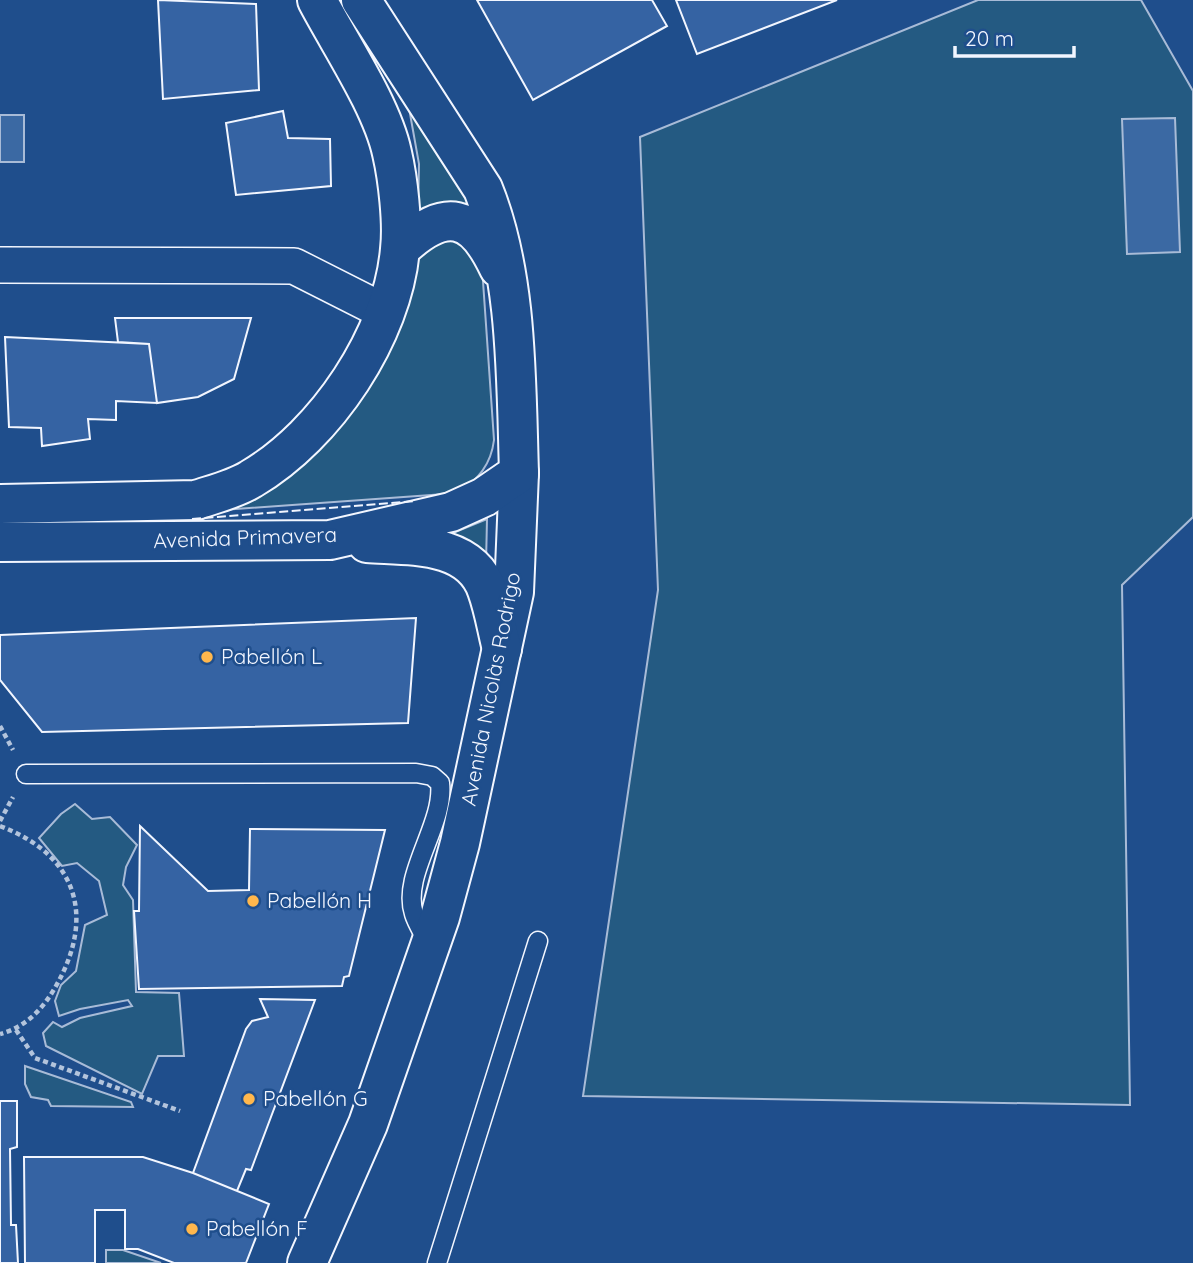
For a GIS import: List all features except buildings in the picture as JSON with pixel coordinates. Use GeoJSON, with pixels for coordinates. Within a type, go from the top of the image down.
{"type":"FeatureCollection","features":[{"type":"Feature","properties":{"kind":"main road","name":"Avenida Primavera"},"geometry":{"type":"LineString","coordinates":[[0,505],[196,500],[251,479],[325,416],[346,389],[385,312],[401,248],[392,152],[377,111],[317,0]]}},
{"type":"Feature","properties":{"kind":"main road","name":"Avenida Nicolàs Rodrigo"},"geometry":{"type":"LineString","coordinates":[[307,1263],[368,1124],[430,946],[460,843],[514,592],[519,473],[516,364],[499,234],[483,188],[361,0]]}},
{"type":"Feature","properties":{"kind":"main road"},"geometry":{"type":"LineString","coordinates":[[401,248],[424,227],[444,222],[464,223],[488,243],[506,282]]}},
{"type":"Feature","properties":{"kind":"main road","name":"Avenida Primavera"},"geometry":{"type":"LineString","coordinates":[[4,548],[330,540],[451,512],[484,497],[519,473]]}},
{"type":"Feature","properties":{"kind":"main road"},"geometry":{"type":"LineString","coordinates":[[330,540],[436,548],[458,557],[479,576],[486,588],[502,649]]}},
{"type":"Feature","properties":{"kind":"street"},"geometry":{"type":"LineString","coordinates":[[0,265],[293,266],[385,312]]}},
{"type":"Feature","properties":{"kind":"lane"},"geometry":{"type":"LineString","coordinates":[[26,774],[416,773],[432,776],[440,783],[441,792],[412,893],[413,913],[430,946]]}},
{"type":"Feature","properties":{"kind":"lane"},"geometry":{"type":"LineString","coordinates":[[437,1263],[447,1223],[538,942]]}},
{"type":"Feature","properties":{"kind":"path"},"geometry":{"type":"LineString","coordinates":[[0,826],[29,836],[54,858],[70,886],[77,917],[74,950],[44,1006],[16,1030],[0,1034]]}},
{"type":"Feature","properties":{"kind":"path"},"geometry":{"type":"LineString","coordinates":[[16,1030],[35,1058],[180,1111]]}},
{"type":"Feature","properties":{"kind":"shaded area"},"geometry":{"type":"Polygon","coordinates":[[[978,0],[1141,0],[1193,91],[1193,517],[1122,585],[1130,1105],[583,1096],[658,590],[640,137],[978,0]]]}},
{"type":"Feature","properties":{"kind":"shaded area"},"geometry":{"type":"Polygon","coordinates":[[[409,108],[478,213],[418,215],[419,164],[409,108]]]}},
{"type":"Feature","properties":{"kind":"shaded area"},"geometry":{"type":"Polygon","coordinates":[[[0,115],[24,115],[24,162],[0,162],[0,115]]]}},
{"type":"Feature","properties":{"kind":"shaded area"},"geometry":{"type":"Polygon","coordinates":[[[1175,118],[1180,252],[1127,254],[1122,119],[1175,118]]]}},
{"type":"Feature","properties":{"kind":"shaded area"},"geometry":{"type":"Polygon","coordinates":[[[439,240],[461,241],[482,267],[494,440],[490,457],[482,471],[459,493],[222,510],[279,478],[421,254],[439,240]]]}},
{"type":"Feature","properties":{"kind":"shaded area"},"geometry":{"type":"Polygon","coordinates":[[[487,519],[486,564],[443,537],[487,519]]]}},
{"type":"Feature","properties":{"kind":"shaded area"},"geometry":{"type":"Polygon","coordinates":[[[75,804],[92,819],[110,817],[137,845],[126,867],[123,885],[133,900],[136,992],[179,993],[184,1056],[158,1056],[142,1094],[46,1046],[43,1033],[53,1022],[62,1027],[80,1018],[132,1006],[128,1000],[59,1016],[55,1001],[61,985],[76,971],[85,925],[107,915],[99,881],[77,863],[62,866],[39,838],[61,814],[75,804]]]}},
{"type":"Feature","properties":{"kind":"shaded area"},"geometry":{"type":"Polygon","coordinates":[[[25,1066],[131,1102],[133,1107],[51,1106],[48,1100],[31,1097],[25,1084],[25,1066]]]}},
{"type":"Feature","properties":{"kind":"shaded area"},"geometry":{"type":"Polygon","coordinates":[[[106,1250],[123,1250],[161,1263],[106,1263],[106,1250]]]}},
{"type":"Feature","properties":{"kind":"fence"},"geometry":{"type":"LineString","coordinates":[[192,519],[416,501]]}},
{"type":"Feature","properties":{"kind":"place","name":"Pabellón L"},"geometry":{"type":"Point","coordinates":[207,657]}},
{"type":"Feature","properties":{"kind":"place","name":"Pabellón H"},"geometry":{"type":"Point","coordinates":[253,901]}},
{"type":"Feature","properties":{"kind":"place","name":"Pabellón G"},"geometry":{"type":"Point","coordinates":[249,1099]}},
{"type":"Feature","properties":{"kind":"place","name":"Pabellón F"},"geometry":{"type":"Point","coordinates":[192,1229]}}]}
